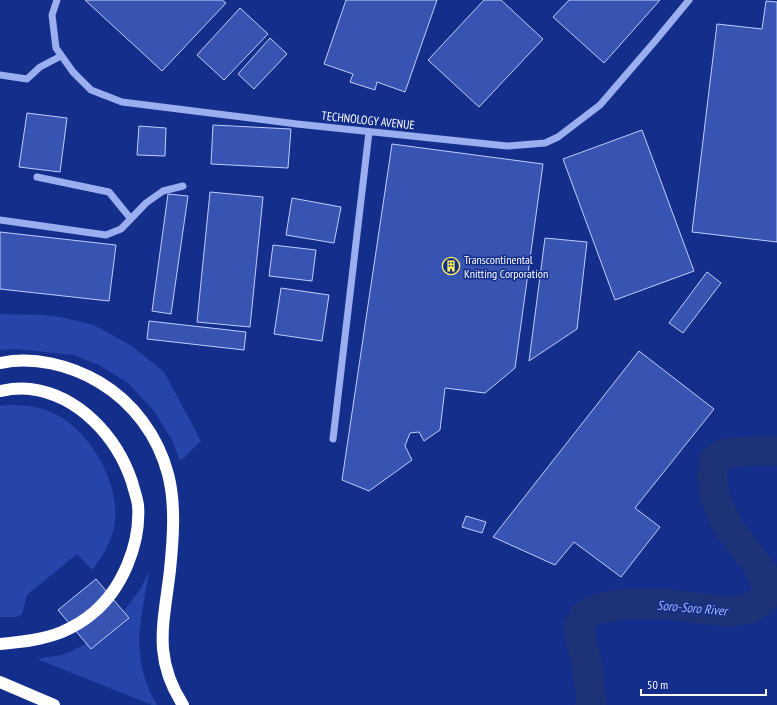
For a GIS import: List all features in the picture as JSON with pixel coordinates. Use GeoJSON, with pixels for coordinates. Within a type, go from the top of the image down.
{"type":"FeatureCollection","features":[{"type":"Feature","properties":{"kind":"highway"},"geometry":{"type":"LineString","coordinates":[[0,363],[21,360],[44,362],[66,367],[89,376],[122,398],[134,410],[154,439],[162,456],[168,475],[173,520],[171,564],[164,616],[162,650],[170,681],[183,705]]}},
{"type":"Feature","properties":{"kind":"highway"},"geometry":{"type":"LineString","coordinates":[[0,391],[30,389],[59,397],[95,422],[106,433],[123,460],[129,474],[138,505],[136,538],[132,554],[125,571],[104,602],[93,613],[78,624],[62,632],[45,638],[0,644]]}},
{"type":"Feature","properties":{"kind":"highway"},"geometry":{"type":"LineString","coordinates":[[0,682],[54,705]]}},
{"type":"Feature","properties":{"kind":"street","name":"TECHNOLOGY AVENUE"},"geometry":{"type":"LineString","coordinates":[[57,0],[52,15],[56,48],[61,56],[73,72],[91,90],[122,102],[297,124],[507,146],[544,144],[558,137],[600,105],[689,0]]}},
{"type":"Feature","properties":{"kind":"street"},"geometry":{"type":"LineString","coordinates":[[0,75],[27,79],[40,67],[61,56]]}},
{"type":"Feature","properties":{"kind":"street"},"geometry":{"type":"LineString","coordinates":[[332,439],[369,132]]}},
{"type":"Feature","properties":{"kind":"street"},"geometry":{"type":"LineString","coordinates":[[37,177],[109,192],[131,219]]}},
{"type":"Feature","properties":{"kind":"street"},"geometry":{"type":"LineString","coordinates":[[0,220],[106,234],[120,229],[146,203],[163,192],[183,186]]}},
{"type":"Feature","properties":{"kind":"shaded area"},"geometry":{"type":"Polygon","coordinates":[[[0,314],[44,315],[94,325],[132,346],[164,372],[201,441],[180,461],[172,440],[154,411],[128,383],[99,365],[74,355],[15,349],[0,350],[0,314]]]}},
{"type":"Feature","properties":{"kind":"shaded area"},"geometry":{"type":"Polygon","coordinates":[[[0,406],[26,406],[46,410],[59,416],[83,436],[93,449],[109,479],[114,495],[115,512],[114,527],[111,539],[103,555],[92,570],[77,554],[27,595],[22,614],[16,617],[0,617],[0,406]]]}},
{"type":"Feature","properties":{"kind":"shaded area"},"geometry":{"type":"Polygon","coordinates":[[[149,571],[139,637],[143,672],[151,694],[157,705],[152,705],[37,659],[61,655],[84,645],[108,626],[126,608],[141,588],[149,571]]]}},
{"type":"Feature","properties":{"kind":"building"},"geometry":{"type":"Polygon","coordinates":[[[85,0],[222,0],[226,3],[162,71],[85,0]]]}},
{"type":"Feature","properties":{"kind":"building"},"geometry":{"type":"Polygon","coordinates":[[[346,0],[437,0],[405,92],[377,82],[375,90],[350,82],[353,74],[324,64],[346,0]]]}},
{"type":"Feature","properties":{"kind":"building"},"geometry":{"type":"Polygon","coordinates":[[[484,0],[501,0],[543,39],[479,107],[428,60],[484,0]]]}},
{"type":"Feature","properties":{"kind":"building"},"geometry":{"type":"Polygon","coordinates":[[[569,0],[660,0],[604,63],[553,17],[569,0]]]}},
{"type":"Feature","properties":{"kind":"building"},"geometry":{"type":"Polygon","coordinates":[[[766,1],[777,2],[777,242],[692,232],[717,24],[762,29],[766,1]]]}},
{"type":"Feature","properties":{"kind":"building"},"geometry":{"type":"Polygon","coordinates":[[[240,8],[268,34],[224,80],[197,55],[240,8]]]}},
{"type":"Feature","properties":{"kind":"building"},"geometry":{"type":"Polygon","coordinates":[[[270,38],[287,54],[254,89],[238,74],[270,38]]]}},
{"type":"Feature","properties":{"kind":"building"},"geometry":{"type":"Polygon","coordinates":[[[27,113],[67,118],[60,172],[19,167],[27,113]]]}},
{"type":"Feature","properties":{"kind":"building"},"geometry":{"type":"Polygon","coordinates":[[[213,125],[291,129],[288,168],[211,164],[213,125]]]}},
{"type":"Feature","properties":{"kind":"building"},"geometry":{"type":"Polygon","coordinates":[[[139,126],[166,128],[165,156],[137,155],[139,126]]]}},
{"type":"Feature","properties":{"kind":"building"},"geometry":{"type":"Polygon","coordinates":[[[642,130],[694,271],[615,300],[563,159],[642,130]]]}},
{"type":"Feature","properties":{"kind":"building","name":"Transcontinental Knitting Corporation"},"geometry":{"type":"Polygon","coordinates":[[[392,144],[543,164],[515,368],[485,393],[445,388],[440,430],[424,441],[419,432],[410,433],[405,446],[412,460],[369,491],[342,480],[392,144]]]}},
{"type":"Feature","properties":{"kind":"building"},"geometry":{"type":"Polygon","coordinates":[[[210,192],[263,197],[250,327],[197,322],[210,192]]]}},
{"type":"Feature","properties":{"kind":"building"},"geometry":{"type":"Polygon","coordinates":[[[168,194],[188,196],[171,314],[152,311],[168,194]]]}},
{"type":"Feature","properties":{"kind":"building"},"geometry":{"type":"Polygon","coordinates":[[[292,198],[341,207],[334,243],[286,235],[292,198]]]}},
{"type":"Feature","properties":{"kind":"building"},"geometry":{"type":"Polygon","coordinates":[[[0,232],[116,245],[109,301],[0,289],[0,232]]]}},
{"type":"Feature","properties":{"kind":"building"},"geometry":{"type":"Polygon","coordinates":[[[545,238],[587,242],[577,329],[529,361],[545,238]]]}},
{"type":"Feature","properties":{"kind":"building"},"geometry":{"type":"Polygon","coordinates":[[[273,245],[316,250],[312,281],[269,276],[273,245]]]}},
{"type":"Feature","properties":{"kind":"building"},"geometry":{"type":"Polygon","coordinates":[[[707,272],[721,283],[683,333],[669,323],[707,272]]]}},
{"type":"Feature","properties":{"kind":"building"},"geometry":{"type":"Polygon","coordinates":[[[281,288],[329,295],[322,341],[274,334],[281,288]]]}},
{"type":"Feature","properties":{"kind":"building"},"geometry":{"type":"Polygon","coordinates":[[[149,321],[246,332],[244,350],[147,339],[149,321]]]}},
{"type":"Feature","properties":{"kind":"building"},"geometry":{"type":"Polygon","coordinates":[[[639,351],[714,409],[635,508],[660,527],[621,577],[574,542],[555,565],[493,537],[639,351]]]}},
{"type":"Feature","properties":{"kind":"building"},"geometry":{"type":"Polygon","coordinates":[[[466,516],[486,522],[482,533],[462,527],[466,516]]]}},
{"type":"Feature","properties":{"kind":"building"},"geometry":{"type":"Polygon","coordinates":[[[96,579],[129,618],[91,649],[58,610],[96,579]]]}},
{"type":"Feature","properties":{"kind":"waterway","name":"Soro-Soro River"},"geometry":{"type":"LineString","coordinates":[[590,705],[592,703],[587,665],[579,626],[589,612],[622,604],[667,604],[730,612],[749,609],[762,601],[767,592],[764,575],[727,525],[714,494],[712,478],[713,461],[724,454],[748,451],[777,451]]}},
{"type":"Feature","properties":{"kind":"place","name":"Transcontinental Knitting Corporation"},"geometry":{"type":"Point","coordinates":[451,266]}}]}
